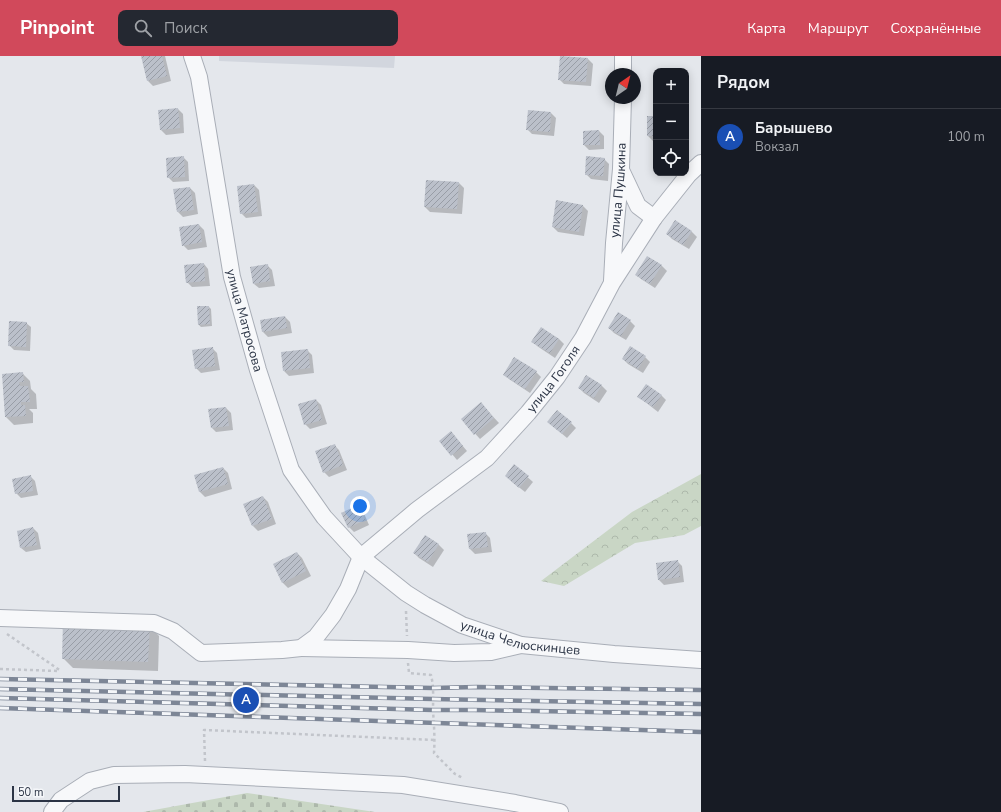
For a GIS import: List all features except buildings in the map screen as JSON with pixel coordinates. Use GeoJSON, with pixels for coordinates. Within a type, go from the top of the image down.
{"type":"FeatureCollection","features":[{"type":"Feature","properties":{"kind":"street","name":"улица Матросова"},"geometry":{"type":"LineString","coordinates":[[192,56],[199,78],[232,277],[258,370],[291,470],[324,517],[361,557]]}},
{"type":"Feature","properties":{"kind":"street"},"geometry":{"type":"LineString","coordinates":[[623,56],[623,68]]}},
{"type":"Feature","properties":{"kind":"street","name":"улица Пушкина"},"geometry":{"type":"LineString","coordinates":[[612,283],[621,169],[623,104]]}},
{"type":"Feature","properties":{"kind":"street","name":"улица Гоголя"},"geometry":{"type":"LineString","coordinates":[[361,557],[417,510],[487,458],[528,413],[557,377],[583,338],[612,283],[654,218],[689,174],[701,163]]}},
{"type":"Feature","properties":{"kind":"street"},"geometry":{"type":"LineString","coordinates":[[621,169],[638,206],[654,218]]}},
{"type":"Feature","properties":{"kind":"street","name":"улица Челюскинцев"},"geometry":{"type":"LineString","coordinates":[[361,557],[406,593],[462,626],[521,645],[614,654],[701,660]]}},
{"type":"Feature","properties":{"kind":"street"},"geometry":{"type":"LineString","coordinates":[[300,648],[316,637],[333,615],[348,589],[361,557]]}},
{"type":"Feature","properties":{"kind":"street"},"geometry":{"type":"LineString","coordinates":[[2,625],[154,623],[173,631],[201,653],[300,648],[408,650],[454,653],[491,652],[521,645]]}},
{"type":"Feature","properties":{"kind":"street"},"geometry":{"type":"LineString","coordinates":[[52,812],[61,800],[90,781],[108,776],[205,774],[403,785],[515,803],[560,812]]}},
{"type":"Feature","properties":{"kind":"path"},"geometry":{"type":"LineString","coordinates":[[406,593],[409,674],[431,675],[433,682],[434,753],[455,774],[469,781]]}},
{"type":"Feature","properties":{"kind":"path"},"geometry":{"type":"LineString","coordinates":[[0,669],[61,671],[2,625]]}},
{"type":"Feature","properties":{"kind":"path"},"geometry":{"type":"LineString","coordinates":[[205,774],[204,730],[435,740]]}},
{"type":"Feature","properties":{"kind":"shaded area"},"geometry":{"type":"Polygon","coordinates":[[[219,56],[395,56],[394,68],[219,61],[219,56]]]}},
{"type":"Feature","properties":{"kind":"green space"},"geometry":{"type":"Polygon","coordinates":[[[701,474],[701,526],[684,535],[635,543],[564,586],[541,581],[632,512],[701,474]]]}},
{"type":"Feature","properties":{"kind":"green space"},"geometry":{"type":"Polygon","coordinates":[[[247,793],[375,812],[143,812],[247,793]]]}},
{"type":"Feature","properties":{"kind":"railway"},"geometry":{"type":"LineString","coordinates":[[0,679],[433,688],[477,687],[701,690]]}},
{"type":"Feature","properties":{"kind":"railway"},"geometry":{"type":"LineString","coordinates":[[0,689],[701,704]]}},
{"type":"Feature","properties":{"kind":"railway"},"geometry":{"type":"LineString","coordinates":[[0,698],[433,710],[701,714]]}},
{"type":"Feature","properties":{"kind":"railway"},"geometry":{"type":"LineString","coordinates":[[0,708],[701,732]]}},
{"type":"Feature","properties":{"kind":"place","name":"Барышево"},"geometry":{"type":"Point","coordinates":[246,700]}}]}
